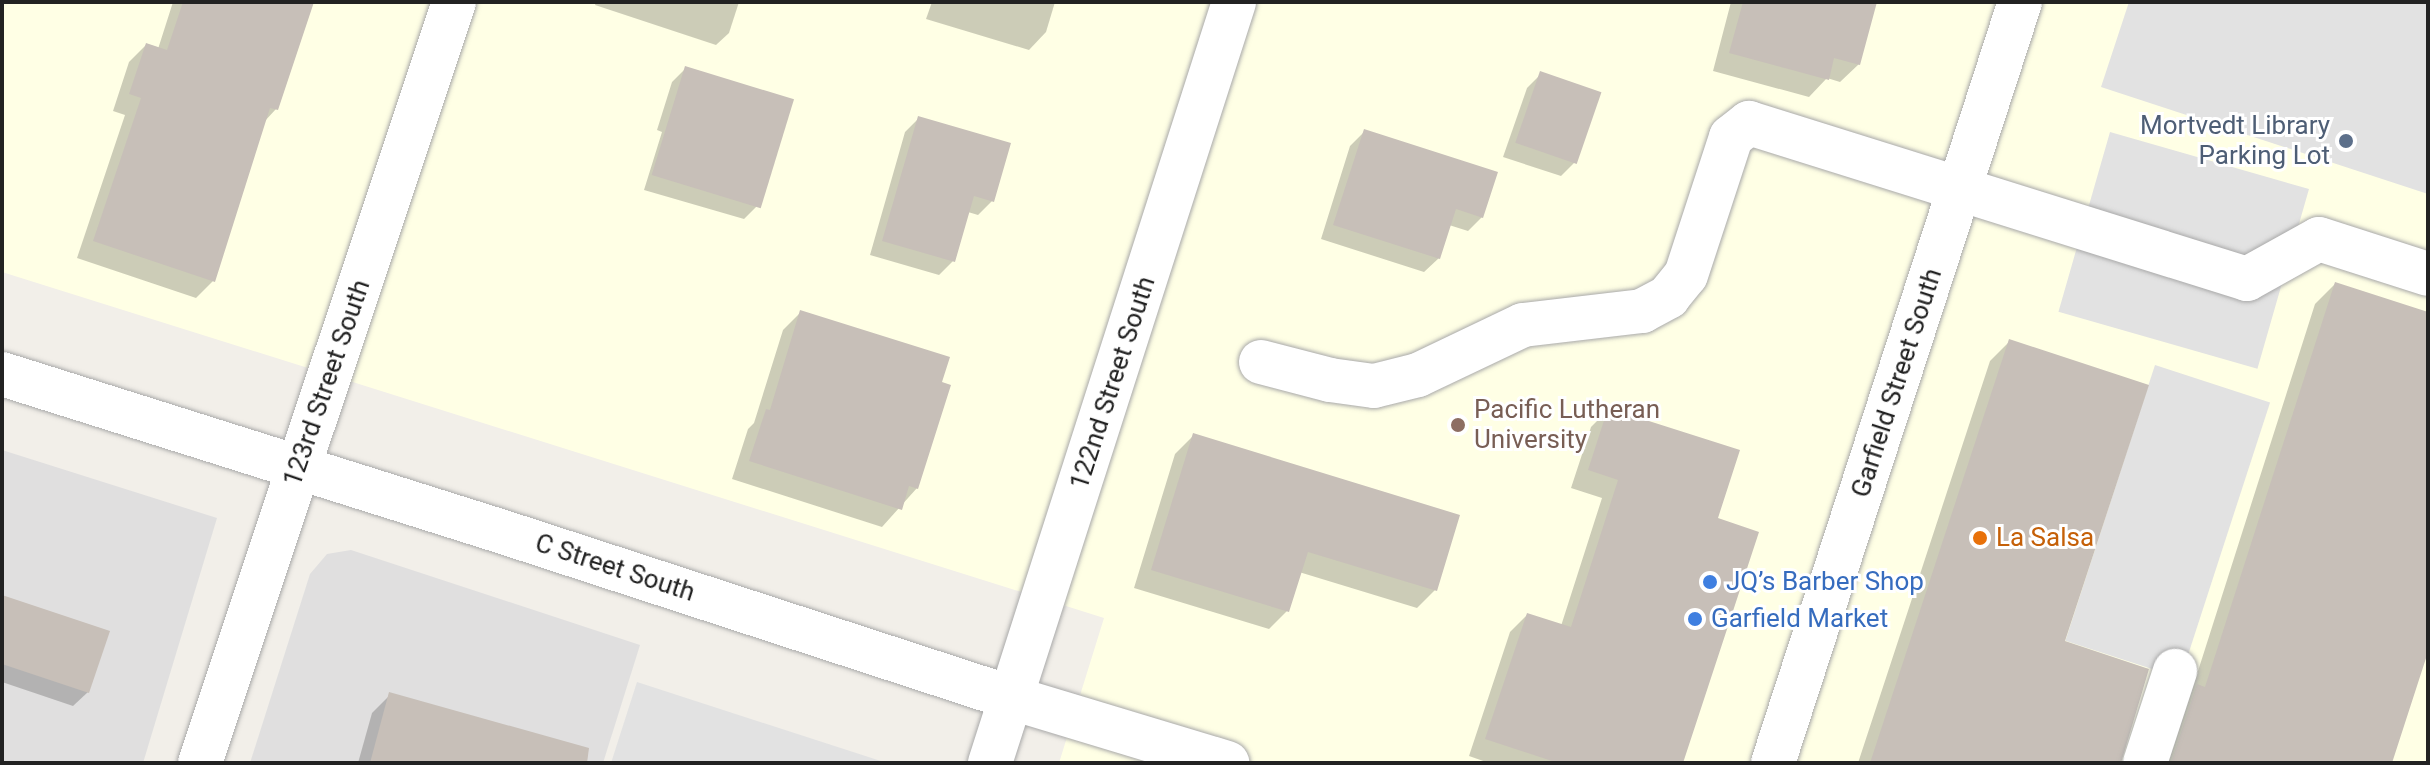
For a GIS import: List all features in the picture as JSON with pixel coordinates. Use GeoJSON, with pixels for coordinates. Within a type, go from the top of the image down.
{"type":"FeatureCollection","features":[{"type":"Feature","properties":{"kind":"street","name":"123rd Street South"},"geometry":{"type":"LineString","coordinates":[[200,763],[262,568],[299,470],[454,2]]}},
{"type":"Feature","properties":{"kind":"street","name":"122nd Street South"},"geometry":{"type":"LineString","coordinates":[[990,763],[1234,2]]}},
{"type":"Feature","properties":{"kind":"street","name":"Garfield Street South"},"geometry":{"type":"LineString","coordinates":[[1773,763],[2020,2]]}},
{"type":"Feature","properties":{"kind":"street"},"geometry":{"type":"LineString","coordinates":[[1261,362],[1330,380],[1374,386],[1418,375],[1523,325],[1642,311],[1668,297],[1686,275],[1731,137],[1749,123],[2247,279],[2319,239],[2428,274]]}},
{"type":"Feature","properties":{"kind":"street","name":"C Street South"},"geometry":{"type":"LineString","coordinates":[[2,374],[500,531],[1012,698],[1227,763]]}},
{"type":"Feature","properties":{"kind":"street"},"geometry":{"type":"LineString","coordinates":[[2145,763],[2175,671]]}},
{"type":"Feature","properties":{"kind":"shaded area","name":"Pacific Lutheran University"},"geometry":{"type":"Polygon","coordinates":[[[2,2],[2428,2],[2428,763],[1059,763],[1104,618],[2,272],[2,2]]]}},
{"type":"Feature","properties":{"kind":"shaded area","name":"Mortvedt Library Parking Lot"},"geometry":{"type":"Polygon","coordinates":[[[2129,2],[2428,2],[2428,194],[2101,87],[2129,2]]]}},
{"type":"Feature","properties":{"kind":"shaded area"},"geometry":{"type":"Polygon","coordinates":[[[2110,132],[2309,189],[2257,369],[2058,312],[2110,132]]]}},
{"type":"Feature","properties":{"kind":"shaded area"},"geometry":{"type":"Polygon","coordinates":[[[2155,365],[2270,402],[2180,678],[2065,641],[2155,365]]]}},
{"type":"Feature","properties":{"kind":"shaded area"},"geometry":{"type":"Polygon","coordinates":[[[2,450],[217,518],[143,763],[2,763],[2,450]]]}},
{"type":"Feature","properties":{"kind":"shaded area"},"geometry":{"type":"Polygon","coordinates":[[[351,550],[640,645],[603,763],[250,763],[310,574],[327,554],[351,550]]]}},
{"type":"Feature","properties":{"kind":"shaded area"},"geometry":{"type":"Polygon","coordinates":[[[637,682],[887,763],[611,763],[637,682]]]}},
{"type":"Feature","properties":{"kind":"building"},"geometry":{"type":"Polygon","coordinates":[[[183,2],[314,2],[278,110],[270,108],[215,282],[93,241],[141,98],[129,94],[146,43],[167,50],[183,2]]]}},
{"type":"Feature","properties":{"kind":"building"},"geometry":{"type":"Polygon","coordinates":[[[1743,2],[1877,2],[1860,65],[1834,58],[1829,80],[1729,53],[1743,2]]]}},
{"type":"Feature","properties":{"kind":"building"},"geometry":{"type":"Polygon","coordinates":[[[685,66],[794,99],[761,208],[652,175],[685,66]]]}},
{"type":"Feature","properties":{"kind":"building"},"geometry":{"type":"Polygon","coordinates":[[[1540,71],[1601,92],[1577,164],[1515,143],[1540,71]]]}},
{"type":"Feature","properties":{"kind":"building"},"geometry":{"type":"Polygon","coordinates":[[[918,116],[1011,143],[994,202],[974,196],[955,262],[882,241],[918,116]]]}},
{"type":"Feature","properties":{"kind":"building"},"geometry":{"type":"Polygon","coordinates":[[[1364,129],[1498,172],[1483,218],[1456,209],[1440,259],[1333,225],[1364,129]]]}},
{"type":"Feature","properties":{"kind":"building"},"geometry":{"type":"Polygon","coordinates":[[[2335,282],[2428,312],[2428,652],[2392,763],[2171,763],[2197,684],[2205,687],[2335,282]]]}},
{"type":"Feature","properties":{"kind":"building"},"geometry":{"type":"Polygon","coordinates":[[[800,310],[950,357],[942,382],[951,385],[918,489],[909,486],[902,510],[749,461],[766,409],[770,410],[800,310]]]}},
{"type":"Feature","properties":{"kind":"building"},"geometry":{"type":"Polygon","coordinates":[[[2009,339],[2149,385],[2065,641],[2149,669],[2121,763],[1870,763],[2009,339]]]}},
{"type":"Feature","properties":{"kind":"building"},"geometry":{"type":"Polygon","coordinates":[[[1608,408],[1740,450],[1718,518],[1759,532],[1683,763],[1558,763],[1485,739],[1527,613],[1571,627],[1618,480],[1588,470],[1608,408]]]}},
{"type":"Feature","properties":{"kind":"building"},"geometry":{"type":"Polygon","coordinates":[[[1193,433],[1460,515],[1437,591],[1308,552],[1289,612],[1151,570],[1193,433]]]}},
{"type":"Feature","properties":{"kind":"building"},"geometry":{"type":"Polygon","coordinates":[[[2,595],[110,631],[89,693],[2,664],[2,595]]]}},
{"type":"Feature","properties":{"kind":"building"},"geometry":{"type":"Polygon","coordinates":[[[389,692],[589,748],[587,763],[370,763],[389,692]]]}},
{"type":"Feature","properties":{"kind":"place","name":"Mortvedt Library Parking Lot"},"geometry":{"type":"Point","coordinates":[2346,141]}},
{"type":"Feature","properties":{"kind":"place","name":"Pacific Lutheran University"},"geometry":{"type":"Point","coordinates":[1458,425]}},
{"type":"Feature","properties":{"kind":"place","name":"La Salsa"},"geometry":{"type":"Point","coordinates":[1980,538]}},
{"type":"Feature","properties":{"kind":"place","name":"JQ’s Barber Shop"},"geometry":{"type":"Point","coordinates":[1710,582]}},
{"type":"Feature","properties":{"kind":"place","name":"Garfield Market"},"geometry":{"type":"Point","coordinates":[1695,619]}}]}
